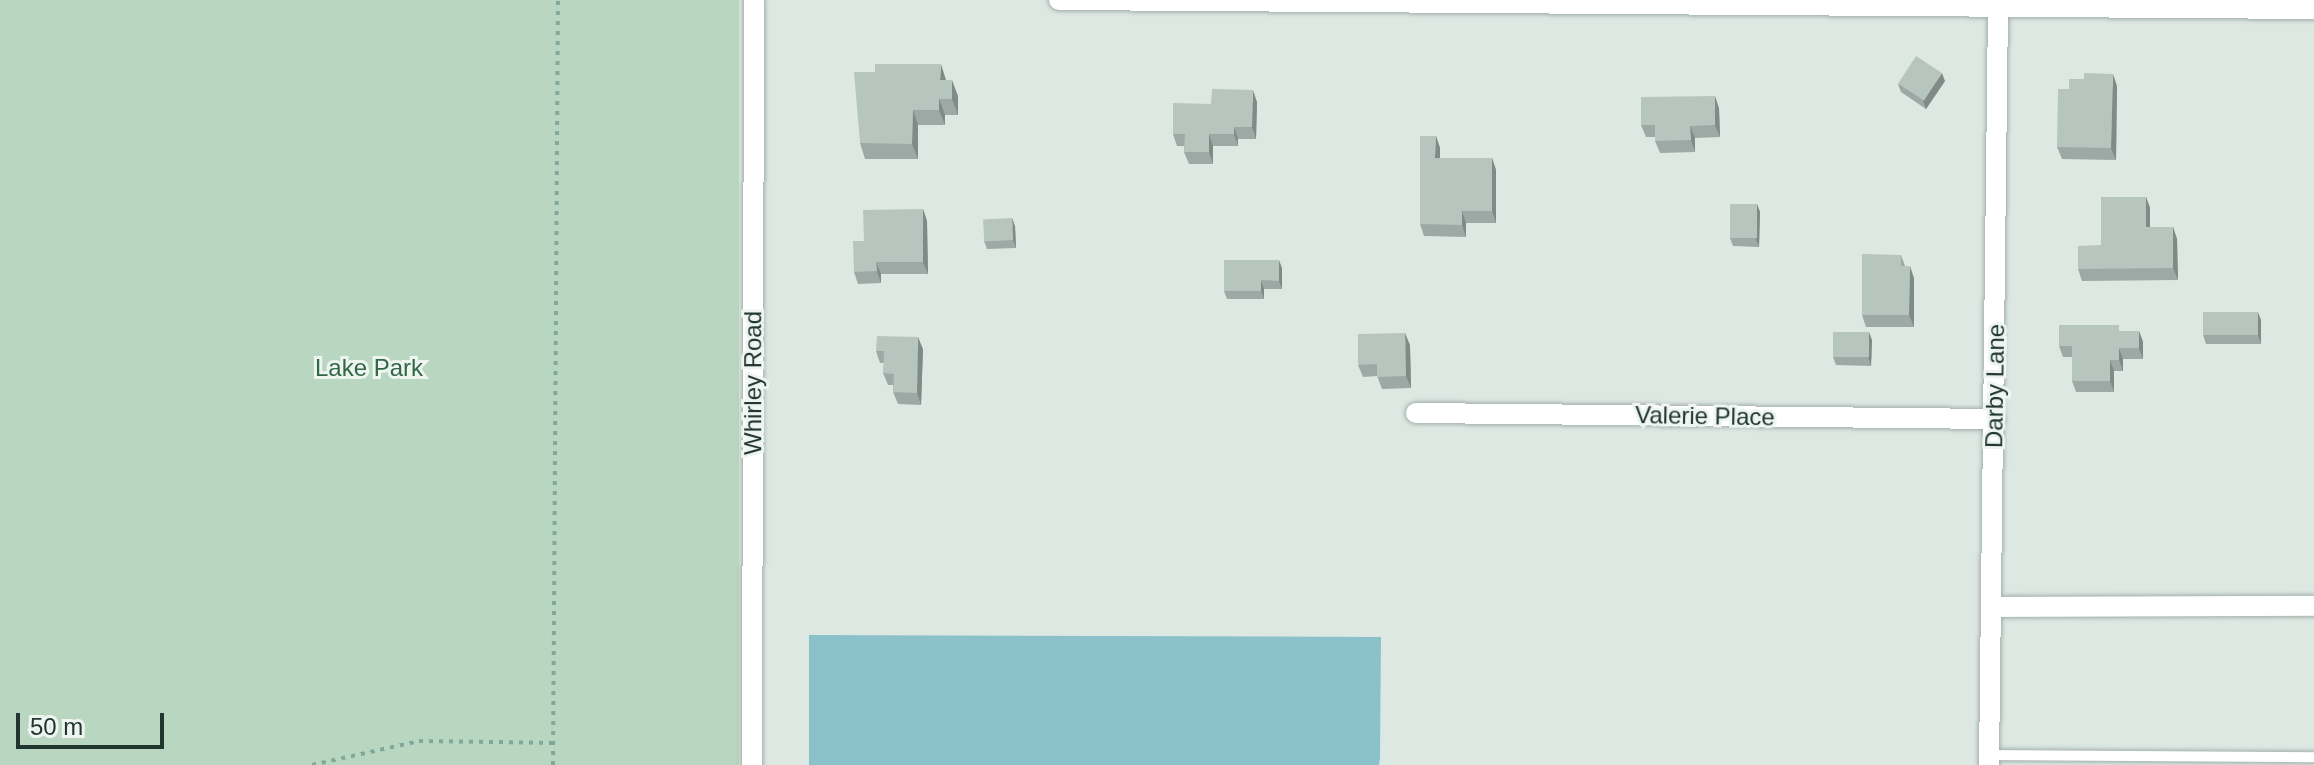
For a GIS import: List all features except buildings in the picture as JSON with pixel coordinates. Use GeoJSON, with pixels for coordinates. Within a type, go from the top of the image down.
{"type":"FeatureCollection","features":[{"type":"Feature","properties":{"kind":"street","name":"Whirley Road"},"geometry":{"type":"LineString","coordinates":[[752,765],[754,0]]}},
{"type":"Feature","properties":{"kind":"street"},"geometry":{"type":"LineString","coordinates":[[1059,0],[2314,9]]}},
{"type":"Feature","properties":{"kind":"street","name":"Darby Lane"},"geometry":{"type":"LineString","coordinates":[[1989,760],[1998,8]]}},
{"type":"Feature","properties":{"kind":"street","name":"Valerie Place"},"geometry":{"type":"LineString","coordinates":[[1416,413],[1995,419]]}},
{"type":"Feature","properties":{"kind":"street"},"geometry":{"type":"LineString","coordinates":[[1991,607],[2314,606]]}},
{"type":"Feature","properties":{"kind":"lane"},"geometry":{"type":"LineString","coordinates":[[1989,760],[2314,757]]}},
{"type":"Feature","properties":{"kind":"path"},"geometry":{"type":"LineString","coordinates":[[553,765],[558,0]]}},
{"type":"Feature","properties":{"kind":"path"},"geometry":{"type":"LineString","coordinates":[[312,765],[419,741],[554,743]]}},
{"type":"Feature","properties":{"kind":"green space","name":"Lake Park"},"geometry":{"type":"Polygon","coordinates":[[[0,0],[739,0],[739,765],[0,765],[0,0]]]}},
{"type":"Feature","properties":{"kind":"water"},"geometry":{"type":"Polygon","coordinates":[[[809,635],[1381,637],[1379,765],[809,765],[809,635]]]}}]}
